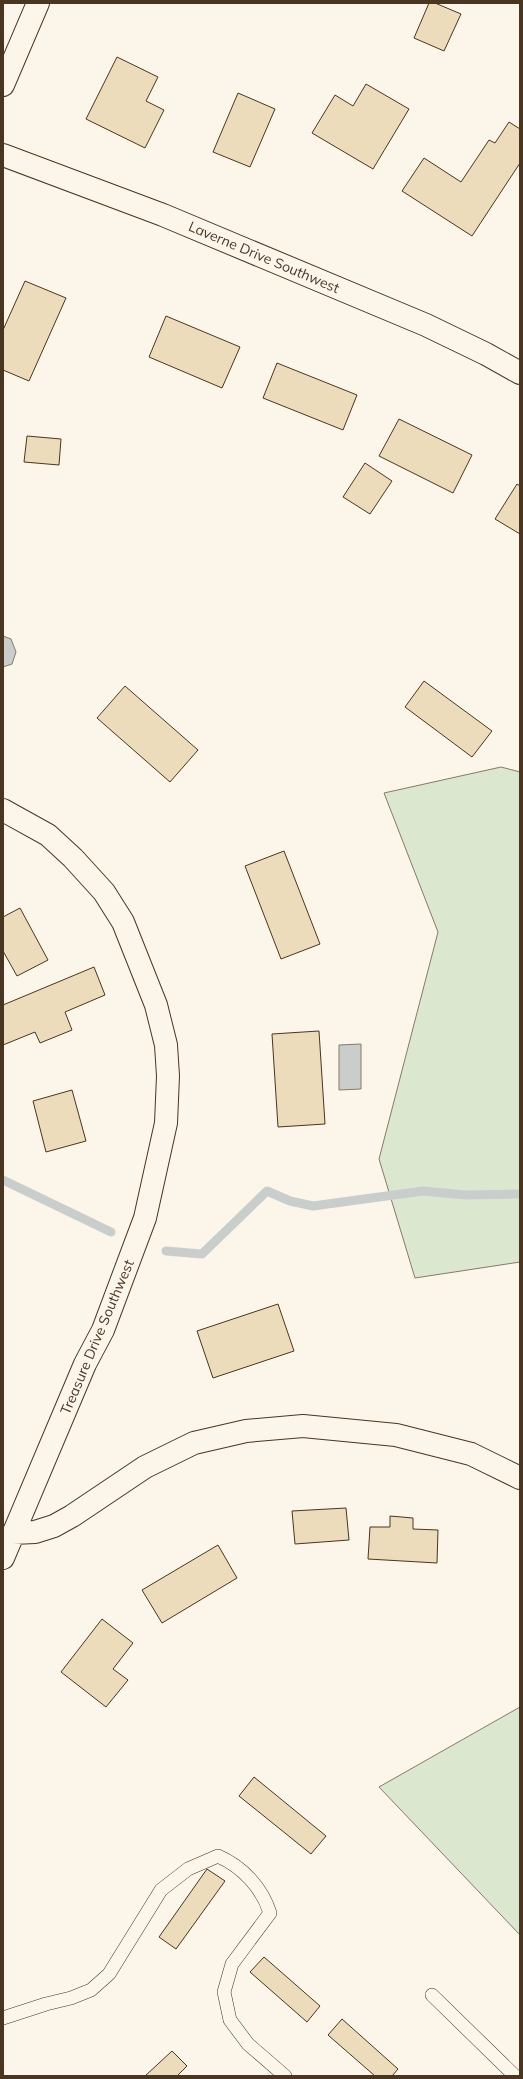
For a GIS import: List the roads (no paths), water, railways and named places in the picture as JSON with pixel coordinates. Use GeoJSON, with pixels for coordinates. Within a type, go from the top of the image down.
{"type":"FeatureCollection","features":[{"type":"Feature","properties":{"kind":"street"},"geometry":{"type":"LineString","coordinates":[[3,85],[38,3]]}},
{"type":"Feature","properties":{"kind":"street","name":"Laverne Drive Southwest"},"geometry":{"type":"LineString","coordinates":[[3,155],[163,215],[426,325],[486,354],[520,373]]}},
{"type":"Feature","properties":{"kind":"street","name":"Treasure Drive Southwest"},"geometry":{"type":"LineString","coordinates":[[3,810],[48,835],[73,858],[104,892],[122,922],[156,1005],[166,1045],[168,1076],[166,1123],[145,1218],[103,1330],[85,1364],[3,1558]]}},
{"type":"Feature","properties":{"kind":"street"},"geometry":{"type":"LineString","coordinates":[[13,1533],[35,1532],[54,1526],[72,1516],[145,1467],[194,1443],[246,1431],[303,1426],[396,1435],[471,1454],[520,1478]]}},
{"type":"Feature","properties":{"kind":"lane"},"geometry":{"type":"LineString","coordinates":[[3,2018],[46,2004],[71,1998],[92,1990],[109,1974],[161,1890],[188,1869],[218,1856],[244,1872],[266,1899],[270,1913],[232,1964],[224,1992],[230,2020],[248,2044],[285,2076]]}},
{"type":"Feature","properties":{"kind":"lane"},"geometry":{"type":"LineString","coordinates":[[432,1995],[514,2076]]}},
{"type":"Feature","properties":{"kind":"waterway"},"geometry":{"type":"LineString","coordinates":[[3,1180],[111,1232]]}},
{"type":"Feature","properties":{"kind":"waterway"},"geometry":{"type":"LineString","coordinates":[[166,1251],[202,1254],[267,1191],[290,1201],[313,1206],[423,1191],[465,1195],[520,1194]]}}]}
